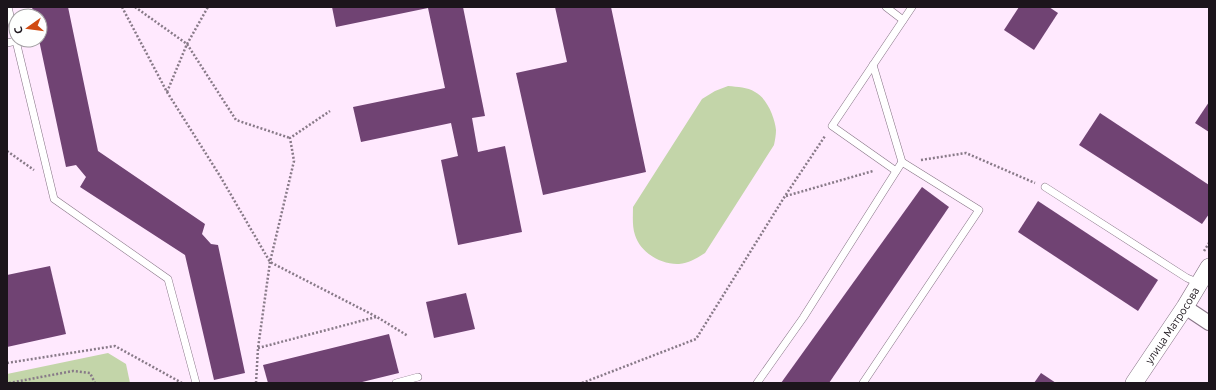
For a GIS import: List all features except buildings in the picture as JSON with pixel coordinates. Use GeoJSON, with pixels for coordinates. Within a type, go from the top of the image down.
{"type":"FeatureCollection","features":[{"type":"Feature","properties":{"kind":"street","name":"улица Матросова"},"geometry":{"type":"LineString","coordinates":[[1134,383],[1185,307],[1209,267]]}},
{"type":"Feature","properties":{"kind":"street"},"geometry":{"type":"LineString","coordinates":[[1185,307],[1209,323]]}},
{"type":"Feature","properties":{"kind":"lane"},"geometry":{"type":"LineString","coordinates":[[886,7],[903,20]]}},
{"type":"Feature","properties":{"kind":"lane"},"geometry":{"type":"LineString","coordinates":[[896,171],[832,126],[912,7]]}},
{"type":"Feature","properties":{"kind":"lane"},"geometry":{"type":"LineString","coordinates":[[18,48],[54,199],[168,279],[196,383]]}},
{"type":"Feature","properties":{"kind":"lane"},"geometry":{"type":"LineString","coordinates":[[863,383],[980,210],[902,162],[873,65]]}},
{"type":"Feature","properties":{"kind":"lane"},"geometry":{"type":"LineString","coordinates":[[757,383],[803,318],[902,162]]}},
{"type":"Feature","properties":{"kind":"lane"},"geometry":{"type":"LineString","coordinates":[[1045,187],[1187,278],[1199,283]]}},
{"type":"Feature","properties":{"kind":"lane"},"geometry":{"type":"LineString","coordinates":[[396,383],[418,377]]}},
{"type":"Feature","properties":{"kind":"path"},"geometry":{"type":"LineString","coordinates":[[122,7],[167,92],[220,176],[270,262],[377,317],[408,336]]}},
{"type":"Feature","properties":{"kind":"path"},"geometry":{"type":"LineString","coordinates":[[135,7],[187,44],[236,120],[290,138]]}},
{"type":"Feature","properties":{"kind":"path"},"geometry":{"type":"LineString","coordinates":[[167,92],[187,44],[208,7]]}},
{"type":"Feature","properties":{"kind":"path"},"geometry":{"type":"LineString","coordinates":[[290,138],[330,112]]}},
{"type":"Feature","properties":{"kind":"path"},"geometry":{"type":"LineString","coordinates":[[582,383],[696,339],[785,196],[832,126]]}},
{"type":"Feature","properties":{"kind":"path"},"geometry":{"type":"LineString","coordinates":[[256,383],[258,348],[270,262],[294,161],[290,138]]}},
{"type":"Feature","properties":{"kind":"path"},"geometry":{"type":"LineString","coordinates":[[7,151],[49,181]]}},
{"type":"Feature","properties":{"kind":"path"},"geometry":{"type":"LineString","coordinates":[[258,348],[377,317]]}},
{"type":"Feature","properties":{"kind":"path"},"geometry":{"type":"LineString","coordinates":[[7,363],[115,346],[182,383]]}},
{"type":"Feature","properties":{"kind":"path"},"geometry":{"type":"LineString","coordinates":[[9,383],[73,371],[90,373],[95,383]]}},
{"type":"Feature","properties":{"kind":"green space"},"geometry":{"type":"Polygon","coordinates":[[[728,86],[749,89],[759,95],[767,103],[775,125],[776,132],[774,145],[705,253],[690,261],[679,264],[672,264],[658,260],[641,247],[635,235],[633,228],[633,207],[702,99],[715,91],[728,86]]]}},
{"type":"Feature","properties":{"kind":"green space"},"geometry":{"type":"Polygon","coordinates":[[[108,353],[126,364],[130,383],[7,383],[7,374],[108,353]]]}}]}
